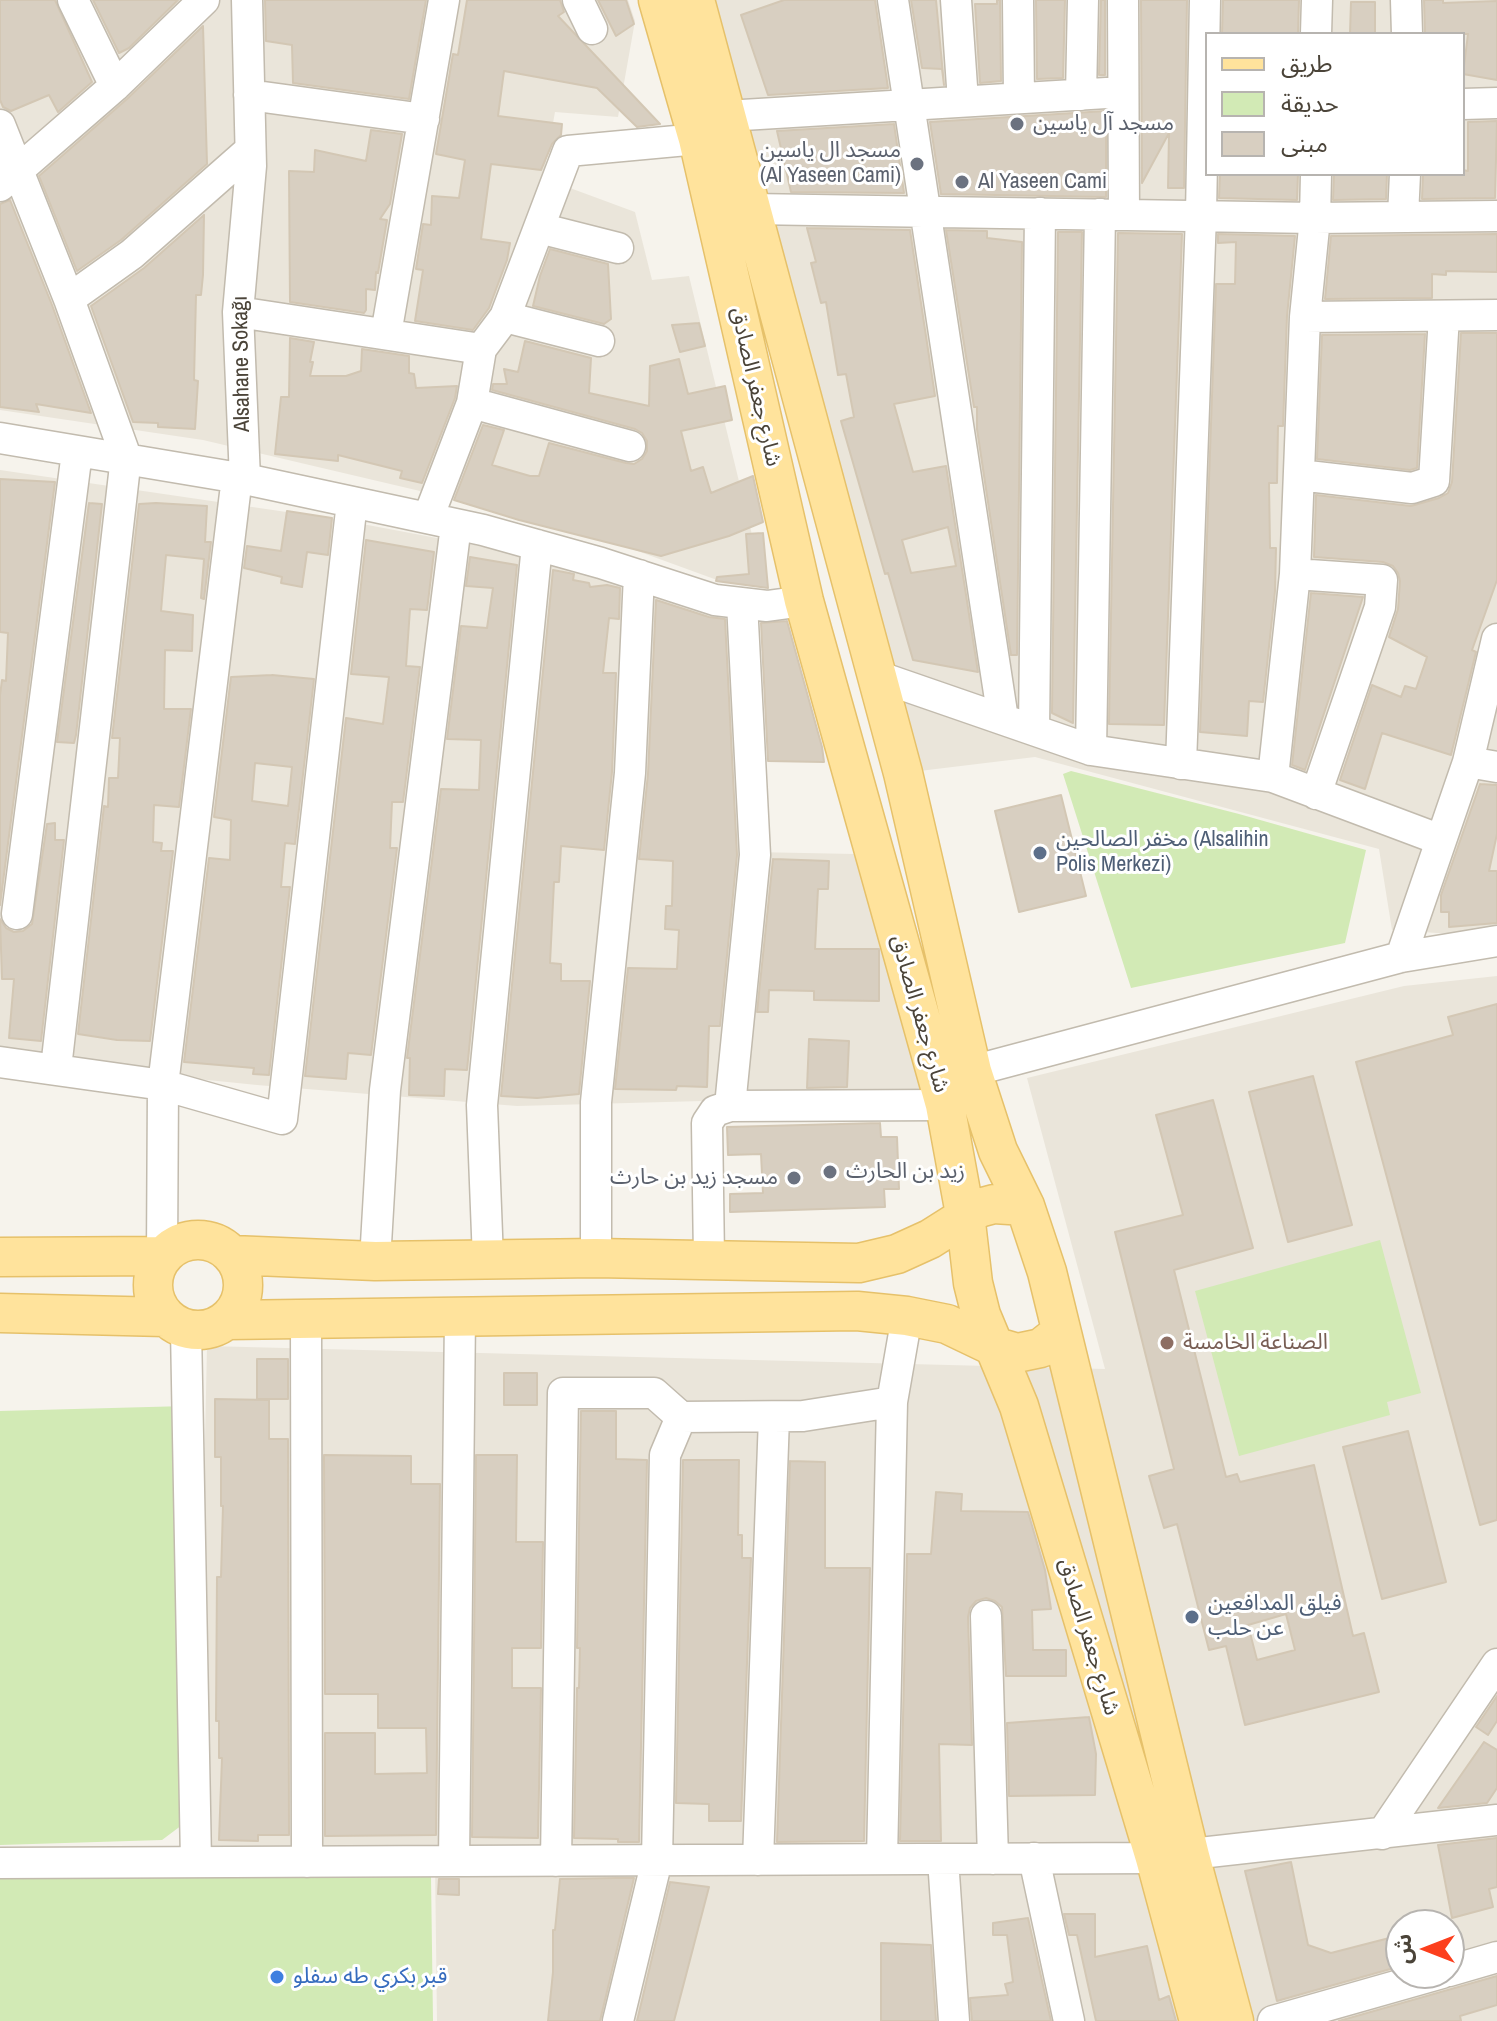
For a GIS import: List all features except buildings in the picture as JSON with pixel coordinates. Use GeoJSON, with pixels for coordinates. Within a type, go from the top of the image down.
{"type":"FeatureCollection","features":[{"type":"Feature","properties":{"kind":"main road","name":"شارع جعفر الصادق"},"geometry":{"type":"LineString","coordinates":[[658,0],[712,128],[751,209],[903,773],[972,1071],[998,1151],[1025,1206],[1047,1272],[1172,1857],[1199,2021]]}},
{"type":"Feature","properties":{"kind":"main road","name":"شارع جعفر الصادق"},"geometry":{"type":"LineString","coordinates":[[695,0],[712,128],[804,601],[945,1105],[965,1214],[973,1283],[981,1315],[1019,1406],[1172,1857],[1234,2021]]}},
{"type":"Feature","properties":{"kind":"main road"},"geometry":{"type":"LineString","coordinates":[[232,1255],[375,1261],[596,1258],[859,1263],[897,1254],[919,1244],[965,1214],[994,1204],[1025,1206]]}},
{"type":"Feature","properties":{"kind":"main road"},"geometry":{"type":"LineString","coordinates":[[0,1313],[176,1323],[201,1331],[216,1328],[237,1309],[243,1295],[240,1267],[220,1245],[205,1240],[189,1240],[174,1246],[162,1256],[153,1281],[153,1294],[176,1323]]}},
{"type":"Feature","properties":{"kind":"main road"},"geometry":{"type":"LineString","coordinates":[[0,1257],[162,1256]]}},
{"type":"Feature","properties":{"kind":"main road"},"geometry":{"type":"LineString","coordinates":[[228,1320],[857,1311],[947,1324],[993,1346],[1017,1353],[1029,1352],[1051,1342],[1060,1333]]}},
{"type":"Feature","properties":{"kind":"street"},"geometry":{"type":"LineString","coordinates":[[73,0],[115,86]]}},
{"type":"Feature","properties":{"kind":"street"},"geometry":{"type":"LineString","coordinates":[[9,179],[115,86],[204,0]]}},
{"type":"Feature","properties":{"kind":"street","name":"Alsahane Sokağı"},"geometry":{"type":"LineString","coordinates":[[162,1256],[163,1085],[241,478],[238,312],[251,166],[247,0]]}},
{"type":"Feature","properties":{"kind":"street"},"geometry":{"type":"LineString","coordinates":[[386,334],[444,0]]}},
{"type":"Feature","properties":{"kind":"street"},"geometry":{"type":"LineString","coordinates":[[578,0],[592,29]]}},
{"type":"Feature","properties":{"kind":"street"},"geometry":{"type":"LineString","coordinates":[[893,0],[1003,719]]}},
{"type":"Feature","properties":{"kind":"street"},"geometry":{"type":"LineString","coordinates":[[956,0],[963,101]]}},
{"type":"Feature","properties":{"kind":"street"},"geometry":{"type":"LineString","coordinates":[[1018,0],[1019,98]]}},
{"type":"Feature","properties":{"kind":"street"},"geometry":{"type":"LineString","coordinates":[[1081,95],[1083,0]]}},
{"type":"Feature","properties":{"kind":"street"},"geometry":{"type":"LineString","coordinates":[[1091,750],[1112,214],[1123,92],[1123,0]]}},
{"type":"Feature","properties":{"kind":"street"},"geometry":{"type":"LineString","coordinates":[[1181,764],[1201,215],[1205,0]]}},
{"type":"Feature","properties":{"kind":"street"},"geometry":{"type":"LineString","coordinates":[[1316,32],[1317,0]]}},
{"type":"Feature","properties":{"kind":"street"},"geometry":{"type":"LineString","coordinates":[[1406,0],[1407,32]]}},
{"type":"Feature","properties":{"kind":"street"},"geometry":{"type":"LineString","coordinates":[[375,1261],[385,1090],[442,522],[472,403],[481,349],[505,317],[568,151],[712,128],[909,105],[1123,92]]}},
{"type":"Feature","properties":{"kind":"street"},"geometry":{"type":"LineString","coordinates":[[249,95],[424,119]]}},
{"type":"Feature","properties":{"kind":"street"},"geometry":{"type":"LineString","coordinates":[[1465,104],[1497,103]]}},
{"type":"Feature","properties":{"kind":"street"},"geometry":{"type":"LineString","coordinates":[[0,125],[9,179],[69,299],[126,457],[56,1068]]}},
{"type":"Feature","properties":{"kind":"street"},"geometry":{"type":"LineString","coordinates":[[69,299],[132,254],[249,151]]}},
{"type":"Feature","properties":{"kind":"street"},"geometry":{"type":"LineString","coordinates":[[1273,777],[1295,574],[1305,317],[1316,176]]}},
{"type":"Feature","properties":{"kind":"street"},"geometry":{"type":"LineString","coordinates":[[1403,216],[1405,176]]}},
{"type":"Feature","properties":{"kind":"street"},"geometry":{"type":"LineString","coordinates":[[751,209],[1315,218],[1497,216]]}},
{"type":"Feature","properties":{"kind":"street"},"geometry":{"type":"LineString","coordinates":[[1034,730],[1040,213]]}},
{"type":"Feature","properties":{"kind":"street"},"geometry":{"type":"LineString","coordinates":[[539,228],[618,248]]}},
{"type":"Feature","properties":{"kind":"street"},"geometry":{"type":"LineString","coordinates":[[238,312],[481,349]]}},
{"type":"Feature","properties":{"kind":"street"},"geometry":{"type":"LineString","coordinates":[[1305,317],[1497,315]]}},
{"type":"Feature","properties":{"kind":"street"},"geometry":{"type":"LineString","coordinates":[[1299,475],[1412,488],[1434,481],[1444,316]]}},
{"type":"Feature","properties":{"kind":"street"},"geometry":{"type":"LineString","coordinates":[[505,317],[599,341]]}},
{"type":"Feature","properties":{"kind":"street"},"geometry":{"type":"LineString","coordinates":[[472,403],[630,446]]}},
{"type":"Feature","properties":{"kind":"street"},"geometry":{"type":"LineString","coordinates":[[0,438],[241,478],[442,522],[537,545],[715,600],[767,606],[804,601]]}},
{"type":"Feature","properties":{"kind":"street"},"geometry":{"type":"LineString","coordinates":[[17,914],[77,452]]}},
{"type":"Feature","properties":{"kind":"street"},"geometry":{"type":"LineString","coordinates":[[0,1062],[163,1085],[282,1119],[352,502]]}},
{"type":"Feature","properties":{"kind":"street"},"geometry":{"type":"LineString","coordinates":[[488,1260],[482,1105],[537,545]]}},
{"type":"Feature","properties":{"kind":"street"},"geometry":{"type":"LineString","coordinates":[[1295,574],[1382,580],[1380,607],[1316,794]]}},
{"type":"Feature","properties":{"kind":"street"},"geometry":{"type":"LineString","coordinates":[[596,1258],[596,1102],[630,773],[639,575]]}},
{"type":"Feature","properties":{"kind":"street"},"geometry":{"type":"LineString","coordinates":[[730,1106],[755,855],[742,603]]}},
{"type":"Feature","properties":{"kind":"street"},"geometry":{"type":"LineString","coordinates":[[1401,957],[1441,840],[1483,764],[1497,639]]}},
{"type":"Feature","properties":{"kind":"street"},"geometry":{"type":"LineString","coordinates":[[877,676],[1091,750],[1273,777],[1441,840]]}},
{"type":"Feature","properties":{"kind":"street"},"geometry":{"type":"LineString","coordinates":[[972,1071],[1401,957],[1497,941]]}},
{"type":"Feature","properties":{"kind":"street"},"geometry":{"type":"LineString","coordinates":[[709,1259],[707,1123],[715,1111],[730,1106],[945,1105]]}},
{"type":"Feature","properties":{"kind":"street"},"geometry":{"type":"LineString","coordinates":[[454,1861],[460,1315]]}},
{"type":"Feature","properties":{"kind":"street"},"geometry":{"type":"LineString","coordinates":[[882,1859],[892,1402],[907,1316]]}},
{"type":"Feature","properties":{"kind":"street"},"geometry":{"type":"LineString","coordinates":[[306,1317],[307,1862]]}},
{"type":"Feature","properties":{"kind":"street"},"geometry":{"type":"LineString","coordinates":[[176,1323],[196,1862]]}},
{"type":"Feature","properties":{"kind":"street"},"geometry":{"type":"LineString","coordinates":[[556,1861],[563,1393],[654,1393],[681,1417],[803,1416],[892,1402]]}},
{"type":"Feature","properties":{"kind":"street"},"geometry":{"type":"LineString","coordinates":[[618,2021],[657,1860],[665,1455],[681,1417]]}},
{"type":"Feature","properties":{"kind":"street"},"geometry":{"type":"LineString","coordinates":[[758,1860],[774,1417]]}},
{"type":"Feature","properties":{"kind":"street"},"geometry":{"type":"LineString","coordinates":[[986,1616],[993,1859]]}},
{"type":"Feature","properties":{"kind":"street"},"geometry":{"type":"LineString","coordinates":[[1382,1834],[1497,1664]]}},
{"type":"Feature","properties":{"kind":"street"},"geometry":{"type":"LineString","coordinates":[[0,1863],[1172,1857],[1497,1820]]}},
{"type":"Feature","properties":{"kind":"street"},"geometry":{"type":"LineString","coordinates":[[1034,1858],[1069,2021]]}},
{"type":"Feature","properties":{"kind":"street"},"geometry":{"type":"LineString","coordinates":[[943,1859],[954,2021]]}},
{"type":"Feature","properties":{"kind":"street"},"geometry":{"type":"LineString","coordinates":[[1465,1966],[1497,1957]]}},
{"type":"Feature","properties":{"kind":"street"},"geometry":{"type":"LineString","coordinates":[[1273,2021],[1386,1989]]}},
{"type":"Feature","properties":{"kind":"shaded area"},"geometry":{"type":"Polygon","coordinates":[[[0,0],[628,0],[635,21],[618,117],[555,112],[543,178],[635,212],[652,280],[689,276],[763,580],[717,580],[569,526],[203,440],[0,410],[0,0]]]}},
{"type":"Feature","properties":{"kind":"shaded area"},"geometry":{"type":"Polygon","coordinates":[[[699,0],[1497,0],[1497,937],[1392,930],[1379,849],[1035,757],[903,773],[699,0]]]}},
{"type":"Feature","properties":{"kind":"shaded area"},"geometry":{"type":"Polygon","coordinates":[[[0,470],[341,520],[570,563],[732,606],[753,852],[855,854],[924,1099],[517,1106],[257,1085],[0,1059],[0,470]]]}},
{"type":"Feature","properties":{"kind":"shaded area"},"geometry":{"type":"Polygon","coordinates":[[[1497,976],[1497,2021],[437,2021],[435,1862],[196,1862],[207,1346],[1105,1369],[1027,1078],[1404,986],[1497,976]]]}},
{"type":"Feature","properties":{"kind":"green space"},"geometry":{"type":"Polygon","coordinates":[[[1071,771],[1366,850],[1345,943],[1131,988],[1063,774],[1071,771]]]}},
{"type":"Feature","properties":{"kind":"green space"},"geometry":{"type":"Polygon","coordinates":[[[1380,1240],[1421,1393],[1387,1402],[1390,1415],[1239,1456],[1195,1291],[1380,1240]]]}},
{"type":"Feature","properties":{"kind":"green space"},"geometry":{"type":"Polygon","coordinates":[[[186,1406],[182,1825],[162,1840],[0,1845],[0,1411],[186,1406]]]}},
{"type":"Feature","properties":{"kind":"green space"},"geometry":{"type":"Polygon","coordinates":[[[431,1876],[433,2021],[0,2021],[0,1877],[431,1876]]]}},
{"type":"Feature","properties":{"kind":"place","name":"مسجد آل ياسين"},"geometry":{"type":"Point","coordinates":[1017,124]}},
{"type":"Feature","properties":{"kind":"place","name":"مسجد ال ياسين (Al Yaseen Cami)"},"geometry":{"type":"Point","coordinates":[917,164]}},
{"type":"Feature","properties":{"kind":"place","name":"Al Yaseen Cami"},"geometry":{"type":"Point","coordinates":[962,182]}},
{"type":"Feature","properties":{"kind":"place","name":"مخفر الصالحين (Alsalihin Polis Merkezi)"},"geometry":{"type":"Point","coordinates":[1040,853]}},
{"type":"Feature","properties":{"kind":"place","name":"زيد بن الحارث"},"geometry":{"type":"Point","coordinates":[830,1172]}},
{"type":"Feature","properties":{"kind":"place","name":"مسجد زيد بن حارث"},"geometry":{"type":"Point","coordinates":[794,1178]}},
{"type":"Feature","properties":{"kind":"place","name":"الصناعة الخامسة"},"geometry":{"type":"Point","coordinates":[1167,1343]}},
{"type":"Feature","properties":{"kind":"place","name":"فيلق المدافعين عن حلب"},"geometry":{"type":"Point","coordinates":[1192,1617]}},
{"type":"Feature","properties":{"kind":"place","name":"قبر بكري طه سفلو"},"geometry":{"type":"Point","coordinates":[277,1977]}}]}
